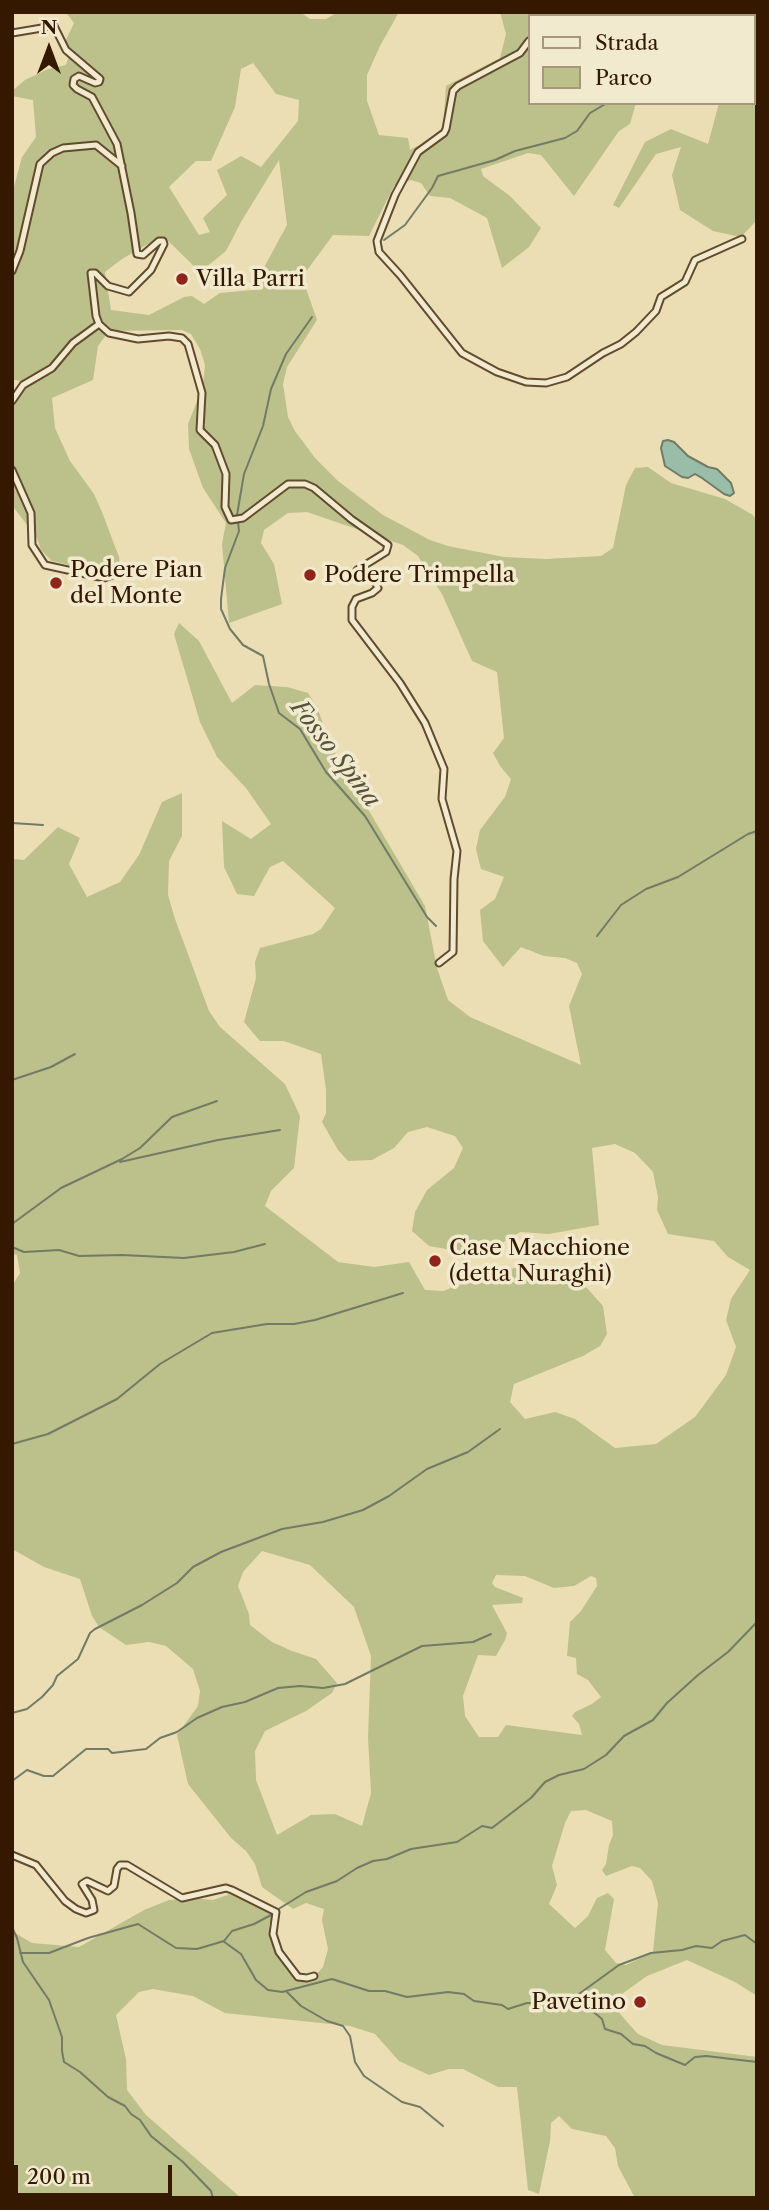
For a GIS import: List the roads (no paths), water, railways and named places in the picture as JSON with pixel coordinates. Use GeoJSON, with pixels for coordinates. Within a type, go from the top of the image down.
{"type":"FeatureCollection","features":[{"type":"Feature","properties":{"kind":"street"},"geometry":{"type":"LineString","coordinates":[[12,33],[54,26],[67,52],[99,77],[100,81],[97,83],[79,76],[74,79],[73,85],[90,94],[95,100],[117,144],[137,254],[143,256],[159,241],[164,244],[151,270],[129,292],[108,286],[95,273],[91,273],[93,304],[99,324],[108,333],[138,339],[169,336],[182,338],[188,344],[202,393],[200,430],[215,445],[226,474],[225,507],[231,520],[243,519],[288,484],[305,484],[314,488],[351,520],[388,545],[386,552],[357,570],[358,576],[374,580],[378,588],[356,599],[352,607],[352,620],[400,683],[425,723],[444,769],[442,799],[457,851],[453,952],[439,963]]}},
{"type":"Feature","properties":{"kind":"street"},"geometry":{"type":"LineString","coordinates":[[528,42],[520,53],[453,91],[446,129],[418,152],[395,195],[377,244],[379,252],[462,353],[505,376],[537,383],[567,377],[621,344],[647,322],[656,311],[661,297],[682,285],[695,260],[742,239]]}},
{"type":"Feature","properties":{"kind":"street"},"geometry":{"type":"LineString","coordinates":[[12,271],[20,251],[40,163],[63,148],[96,145],[122,166]]}},
{"type":"Feature","properties":{"kind":"street"},"geometry":{"type":"LineString","coordinates":[[12,401],[23,385],[52,368],[73,344],[99,324]]}},
{"type":"Feature","properties":{"kind":"street"},"geometry":{"type":"LineString","coordinates":[[12,470],[28,502],[32,545],[45,565],[104,578],[128,569]]}},
{"type":"Feature","properties":{"kind":"street"},"geometry":{"type":"LineString","coordinates":[[12,1855],[36,1865],[65,1901],[86,1913],[93,1910],[92,1900],[82,1884],[87,1881],[108,1891],[114,1886],[120,1865],[128,1865],[182,1898],[232,1889],[276,1912],[273,1934],[279,1952],[298,1977],[314,1976]]}},
{"type":"Feature","properties":{"kind":"waterway","name":"Fosso Spina"},"geometry":{"type":"LineString","coordinates":[[384,240],[405,225],[438,176],[565,138],[577,131],[590,113],[604,105]]}},
{"type":"Feature","properties":{"kind":"waterway","name":"Fosso Spina"},"geometry":{"type":"LineString","coordinates":[[237,515],[244,474],[263,426],[271,389],[286,354],[312,317]]}},
{"type":"Feature","properties":{"kind":"waterway","name":"Fosso Spina"},"geometry":{"type":"LineString","coordinates":[[238,522],[239,531],[225,568],[221,599],[221,609],[230,629],[243,645],[263,656],[279,713],[300,729],[326,772],[365,816],[427,917],[436,926]]}},
{"type":"Feature","properties":{"kind":"waterway"},"geometry":{"type":"LineString","coordinates":[[12,823],[43,825]]}},
{"type":"Feature","properties":{"kind":"waterway"},"geometry":{"type":"LineString","coordinates":[[597,936],[621,905],[646,889],[678,877],[757,831]]}},
{"type":"Feature","properties":{"kind":"waterway"},"geometry":{"type":"LineString","coordinates":[[12,1080],[51,1067],[75,1054]]}},
{"type":"Feature","properties":{"kind":"waterway"},"geometry":{"type":"LineString","coordinates":[[12,1224],[61,1188],[140,1148],[172,1117],[217,1101]]}},
{"type":"Feature","properties":{"kind":"waterway"},"geometry":{"type":"LineString","coordinates":[[120,1162],[218,1140],[280,1130]]}},
{"type":"Feature","properties":{"kind":"waterway"},"geometry":{"type":"LineString","coordinates":[[12,1247],[24,1252],[59,1250],[79,1256],[184,1258],[234,1252],[265,1244]]}},
{"type":"Feature","properties":{"kind":"waterway"},"geometry":{"type":"LineString","coordinates":[[12,1444],[48,1434],[117,1399],[160,1364],[212,1333],[315,1320],[403,1293]]}},
{"type":"Feature","properties":{"kind":"waterway"},"geometry":{"type":"LineString","coordinates":[[12,1713],[27,1709],[42,1697],[57,1676],[78,1659],[90,1633],[177,1583],[193,1567],[221,1552],[282,1529],[323,1522],[363,1510],[389,1496],[427,1469],[468,1452],[500,1429]]}},
{"type":"Feature","properties":{"kind":"waterway"},"geometry":{"type":"LineString","coordinates":[[277,1910],[306,1892],[337,1881],[373,1861],[387,1859],[411,1849],[457,1842],[482,1826],[492,1828],[531,1798],[545,1782],[559,1775],[584,1769],[606,1755],[624,1736],[653,1720],[667,1703],[728,1652],[757,1622]]}},
{"type":"Feature","properties":{"kind":"waterway"},"geometry":{"type":"LineString","coordinates":[[12,1781],[27,1770],[53,1776],[86,1749],[108,1749],[112,1753],[146,1749],[160,1738],[177,1732],[197,1718],[278,1688],[323,1688],[345,1684],[422,1646],[473,1642],[491,1634]]}},
{"type":"Feature","properties":{"kind":"waterway"},"geometry":{"type":"LineString","coordinates":[[20,1953],[49,1953],[88,1938],[138,1924],[176,1948],[197,1949],[224,1941],[232,1931],[273,1914]]}},
{"type":"Feature","properties":{"kind":"waterway"},"geometry":{"type":"LineString","coordinates":[[12,1927],[23,1962],[49,2000],[62,2037],[64,2062],[80,2072],[108,2097],[125,2106],[140,2120],[151,2136],[183,2162],[211,2191],[213,2198]]}},
{"type":"Feature","properties":{"kind":"waterway"},"geometry":{"type":"LineString","coordinates":[[223,1941],[241,1954],[256,1980],[268,1990],[282,1992],[332,1979],[369,1991],[385,1991],[407,1997],[448,1992],[464,1994],[474,2001],[502,2005],[508,2009],[527,2003],[555,2003],[572,1999],[619,1965],[651,1953],[696,1946],[712,1948],[722,1941],[745,1935],[757,1944]]}},
{"type":"Feature","properties":{"kind":"waterway"},"geometry":{"type":"LineString","coordinates":[[286,1991],[301,2006],[327,2021],[343,2026],[350,2036],[355,2062],[364,2076],[402,2102],[420,2107],[443,2126]]}},
{"type":"Feature","properties":{"kind":"waterway"},"geometry":{"type":"LineString","coordinates":[[576,1997],[602,2019],[605,2029],[621,2034],[633,2044],[645,2046],[685,2065],[695,2057],[706,2056],[757,2062]]}},
{"type":"Feature","properties":{"kind":"place","name":"Villa Parri"},"geometry":{"type":"Point","coordinates":[182,279]}},
{"type":"Feature","properties":{"kind":"place","name":"Podere Trimpella"},"geometry":{"type":"Point","coordinates":[310,575]}},
{"type":"Feature","properties":{"kind":"place","name":"Podere Pian del Monte"},"geometry":{"type":"Point","coordinates":[56,583]}},
{"type":"Feature","properties":{"kind":"place","name":"Case Macchione (detta Nuraghi)"},"geometry":{"type":"Point","coordinates":[435,1261]}},
{"type":"Feature","properties":{"kind":"place","name":"Pavetino"},"geometry":{"type":"Point","coordinates":[640,2002]}}]}
